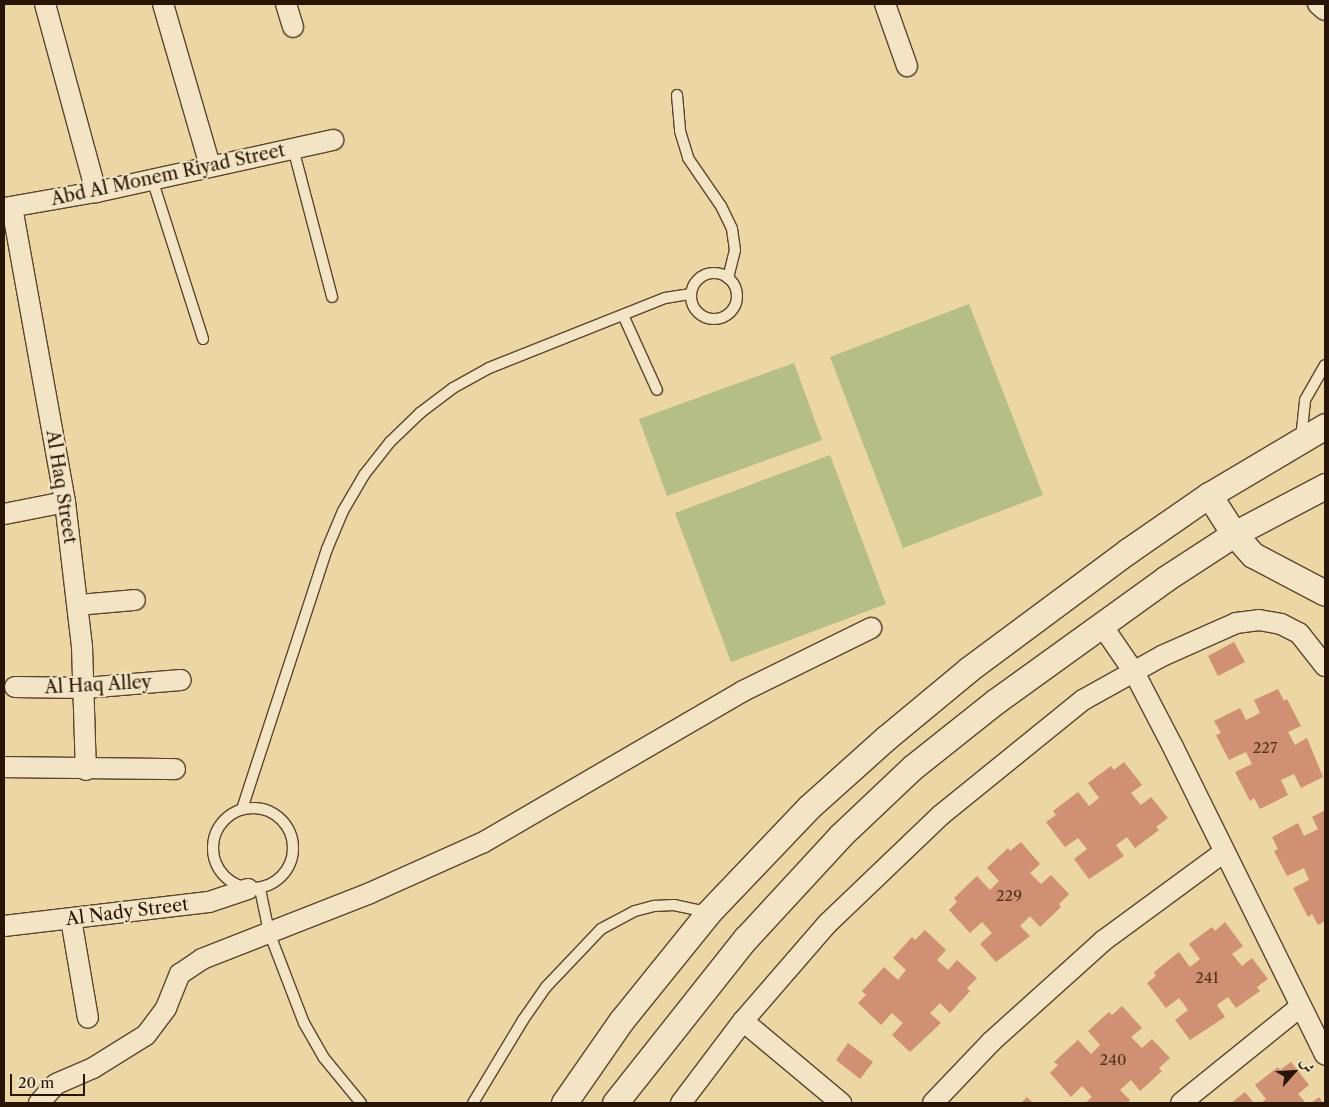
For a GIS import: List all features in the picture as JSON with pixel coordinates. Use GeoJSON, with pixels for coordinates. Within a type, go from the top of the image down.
{"type":"FeatureCollection","features":[{"type":"Feature","properties":{"kind":"street"},"geometry":{"type":"LineString","coordinates":[[45,4],[96,192]]}},
{"type":"Feature","properties":{"kind":"street"},"geometry":{"type":"LineString","coordinates":[[163,4],[210,166]]}},
{"type":"Feature","properties":{"kind":"street"},"geometry":{"type":"LineString","coordinates":[[286,4],[293,27]]}},
{"type":"Feature","properties":{"kind":"street"},"geometry":{"type":"LineString","coordinates":[[885,4],[907,66]]}},
{"type":"Feature","properties":{"kind":"street"},"geometry":{"type":"LineString","coordinates":[[1318,4],[1325,10]]}},
{"type":"Feature","properties":{"kind":"street","name":"Abd Al Monem Riyad Street"},"geometry":{"type":"LineString","coordinates":[[8,207],[96,192],[333,140]]}},
{"type":"Feature","properties":{"kind":"street","name":"Al Haq Street"},"geometry":{"type":"LineString","coordinates":[[8,207],[65,502],[78,605],[85,688],[86,770]]}},
{"type":"Feature","properties":{"kind":"street"},"geometry":{"type":"LineString","coordinates":[[564,1103],[621,1022],[708,913],[809,807],[924,707],[1121,556],[1210,495],[1325,426]]}},
{"type":"Feature","properties":{"kind":"street"},"geometry":{"type":"LineString","coordinates":[[614,1103],[746,938],[840,836],[913,767],[996,701],[1101,624],[1234,534],[1325,486]]}},
{"type":"Feature","properties":{"kind":"street"},"geometry":{"type":"LineString","coordinates":[[1210,495],[1234,534],[1253,555],[1325,593]]}},
{"type":"Feature","properties":{"kind":"street"},"geometry":{"type":"LineString","coordinates":[[4,514],[65,502]]}},
{"type":"Feature","properties":{"kind":"street"},"geometry":{"type":"LineString","coordinates":[[78,605],[135,600]]}},
{"type":"Feature","properties":{"kind":"street"},"geometry":{"type":"LineString","coordinates":[[681,1103],[743,1021],[828,924],[941,815],[1060,717],[1134,672],[1236,623],[1259,620],[1281,624],[1299,633],[1325,666]]}},
{"type":"Feature","properties":{"kind":"street"},"geometry":{"type":"LineString","coordinates":[[1101,624],[1134,672],[1325,1054]]}},
{"type":"Feature","properties":{"kind":"street"},"geometry":{"type":"LineString","coordinates":[[39,1103],[56,1084],[93,1068],[146,1035],[166,1008],[180,974],[202,959],[378,889],[482,842],[743,692],[871,628]]}},
{"type":"Feature","properties":{"kind":"street","name":"Al Haq Alley"},"geometry":{"type":"LineString","coordinates":[[15,687],[85,688],[181,680]]}},
{"type":"Feature","properties":{"kind":"street"},"geometry":{"type":"LineString","coordinates":[[4,768],[175,770]]}},
{"type":"Feature","properties":{"kind":"street"},"geometry":{"type":"LineString","coordinates":[[933,1103],[991,1042],[1103,941],[1224,852]]}},
{"type":"Feature","properties":{"kind":"street","name":"Al Nady Street"},"geometry":{"type":"LineString","coordinates":[[4,926],[223,900],[254,889]]}},
{"type":"Feature","properties":{"kind":"street"},"geometry":{"type":"LineString","coordinates":[[70,918],[88,1018]]}},
{"type":"Feature","properties":{"kind":"street"},"geometry":{"type":"LineString","coordinates":[[1181,1103],[1301,1006]]}},
{"type":"Feature","properties":{"kind":"street"},"geometry":{"type":"LineString","coordinates":[[743,1021],[841,1103]]}},
{"type":"Feature","properties":{"kind":"lane"},"geometry":{"type":"LineString","coordinates":[[677,95],[680,131],[688,158],[722,206],[732,229],[735,250],[728,278]]}},
{"type":"Feature","properties":{"kind":"lane"},"geometry":{"type":"LineString","coordinates":[[294,148],[332,297]]}},
{"type":"Feature","properties":{"kind":"lane"},"geometry":{"type":"LineString","coordinates":[[152,179],[203,339]]}},
{"type":"Feature","properties":{"kind":"lane"},"geometry":{"type":"LineString","coordinates":[[716,272],[728,278],[736,288],[738,298],[735,306],[721,318],[704,317],[692,303],[693,285],[707,274],[716,272]]}},
{"type":"Feature","properties":{"kind":"lane"},"geometry":{"type":"LineString","coordinates":[[242,809],[327,549],[343,511],[364,475],[420,413],[453,388],[490,368],[665,298],[691,294]]}},
{"type":"Feature","properties":{"kind":"lane"},"geometry":{"type":"LineString","coordinates":[[623,315],[657,390]]}},
{"type":"Feature","properties":{"kind":"lane"},"geometry":{"type":"LineString","coordinates":[[1301,440],[1306,400],[1325,365]]}},
{"type":"Feature","properties":{"kind":"lane"},"geometry":{"type":"LineString","coordinates":[[242,809],[264,809],[283,820],[294,840],[292,861],[280,880],[254,889],[231,882],[218,869],[213,851],[216,833],[226,818],[242,809]]}},
{"type":"Feature","properties":{"kind":"lane"},"geometry":{"type":"LineString","coordinates":[[254,889],[269,932],[313,1041],[340,1080],[361,1103]]}},
{"type":"Feature","properties":{"kind":"lane"},"geometry":{"type":"LineString","coordinates":[[473,1103],[522,1020],[557,975],[601,929],[626,914],[654,906],[674,905],[708,913]]}},
{"type":"Feature","properties":{"kind":"green space"},"geometry":{"type":"Polygon","coordinates":[[[969,304],[1043,495],[903,548],[830,357],[969,304]]]}},
{"type":"Feature","properties":{"kind":"green space"},"geometry":{"type":"Polygon","coordinates":[[[794,363],[822,440],[667,496],[639,419],[794,363]]]}},
{"type":"Feature","properties":{"kind":"green space"},"geometry":{"type":"Polygon","coordinates":[[[830,455],[886,604],[731,662],[675,513],[830,455]]]}},
{"type":"Feature","properties":{"kind":"building"},"geometry":{"type":"Polygon","coordinates":[[[1234,642],[1245,662],[1218,676],[1208,656],[1234,642]]]}},
{"type":"Feature","properties":{"kind":"building"},"geometry":{"type":"Polygon","coordinates":[[[1278,689],[1284,701],[1287,699],[1301,726],[1288,732],[1295,745],[1307,738],[1323,777],[1301,788],[1294,774],[1281,780],[1288,795],[1260,809],[1254,798],[1250,801],[1235,772],[1252,764],[1246,752],[1229,760],[1216,735],[1221,733],[1214,721],[1240,708],[1246,720],[1260,713],[1254,700],[1278,689]]]}},
{"type":"Feature","properties":{"kind":"building"},"geometry":{"type":"Polygon","coordinates":[[[1124,762],[1142,785],[1131,793],[1141,805],[1151,797],[1168,818],[1156,827],[1159,830],[1135,848],[1127,837],[1116,845],[1124,856],[1089,879],[1074,859],[1087,849],[1078,838],[1065,847],[1046,822],[1056,815],[1053,811],[1078,792],[1089,806],[1099,798],[1088,783],[1111,766],[1114,770],[1124,762]]]}},
{"type":"Feature","properties":{"kind":"building"},"geometry":{"type":"Polygon","coordinates":[[[1325,810],[1325,921],[1318,925],[1312,914],[1308,917],[1293,888],[1309,880],[1304,868],[1287,876],[1274,851],[1278,849],[1272,837],[1298,823],[1304,836],[1318,829],[1312,817],[1325,810]]]}},
{"type":"Feature","properties":{"kind":"building"},"geometry":{"type":"Polygon","coordinates":[[[1021,842],[1040,864],[1030,873],[1041,884],[1051,875],[1069,894],[1059,904],[1061,907],[1040,927],[1030,916],[1020,926],[1030,936],[996,962],[980,944],[992,933],[982,922],[970,933],[949,910],[957,902],[954,898],[977,876],[990,890],[999,881],[987,868],[1008,848],[1010,851],[1021,842]]]}},
{"type":"Feature","properties":{"kind":"building"},"geometry":{"type":"Polygon","coordinates":[[[1225,922],[1243,946],[1232,954],[1242,966],[1252,958],[1268,979],[1257,987],[1260,991],[1236,1008],[1228,997],[1217,1005],[1225,1017],[1190,1040],[1175,1020],[1188,1010],[1179,998],[1166,1008],[1147,983],[1156,976],[1154,972],[1179,952],[1190,967],[1200,959],[1189,944],[1212,927],[1215,931],[1225,922]]]}},
{"type":"Feature","properties":{"kind":"building"},"geometry":{"type":"Polygon","coordinates":[[[925,930],[946,950],[937,960],[948,970],[957,960],[977,978],[967,988],[970,991],[950,1013],[940,1003],[930,1013],[941,1023],[910,1052],[892,1035],[903,1023],[892,1013],[881,1025],[858,1003],[866,995],[862,991],[884,967],[898,980],[906,970],[893,958],[912,937],[915,940],[925,930]]]}},
{"type":"Feature","properties":{"kind":"building"},"geometry":{"type":"Polygon","coordinates":[[[1122,1006],[1142,1028],[1131,1037],[1142,1048],[1152,1039],[1170,1058],[1159,1068],[1162,1071],[1140,1091],[1131,1080],[1120,1090],[1130,1100],[1127,1103],[1085,1103],[1092,1097],[1082,1086],[1071,1097],[1050,1073],[1058,1065],[1054,1062],[1078,1040],[1091,1054],[1100,1045],[1088,1031],[1109,1012],[1112,1015],[1122,1006]]]}},
{"type":"Feature","properties":{"kind":"building"},"geometry":{"type":"Polygon","coordinates":[[[848,1043],[873,1062],[860,1079],[836,1060],[848,1043]]]}},
{"type":"Feature","properties":{"kind":"building"},"geometry":{"type":"Polygon","coordinates":[[[1291,1062],[1309,1085],[1298,1094],[1306,1103],[1261,1103],[1266,1099],[1255,1085],[1278,1067],[1280,1070],[1291,1062]]]}},
{"type":"Feature","properties":{"kind":"building"},"geometry":{"type":"Polygon","coordinates":[[[1245,1092],[1254,1103],[1231,1103],[1245,1092]]]}},
{"type":"Feature","properties":{"kind":"building"},"geometry":{"type":"Polygon","coordinates":[[[1027,1097],[1033,1103],[1021,1103],[1027,1097]]]}},
{"type":"Feature","properties":{"kind":"building"},"geometry":{"type":"Polygon","coordinates":[[[1319,1097],[1323,1103],[1311,1103],[1319,1097]]]}}]}
